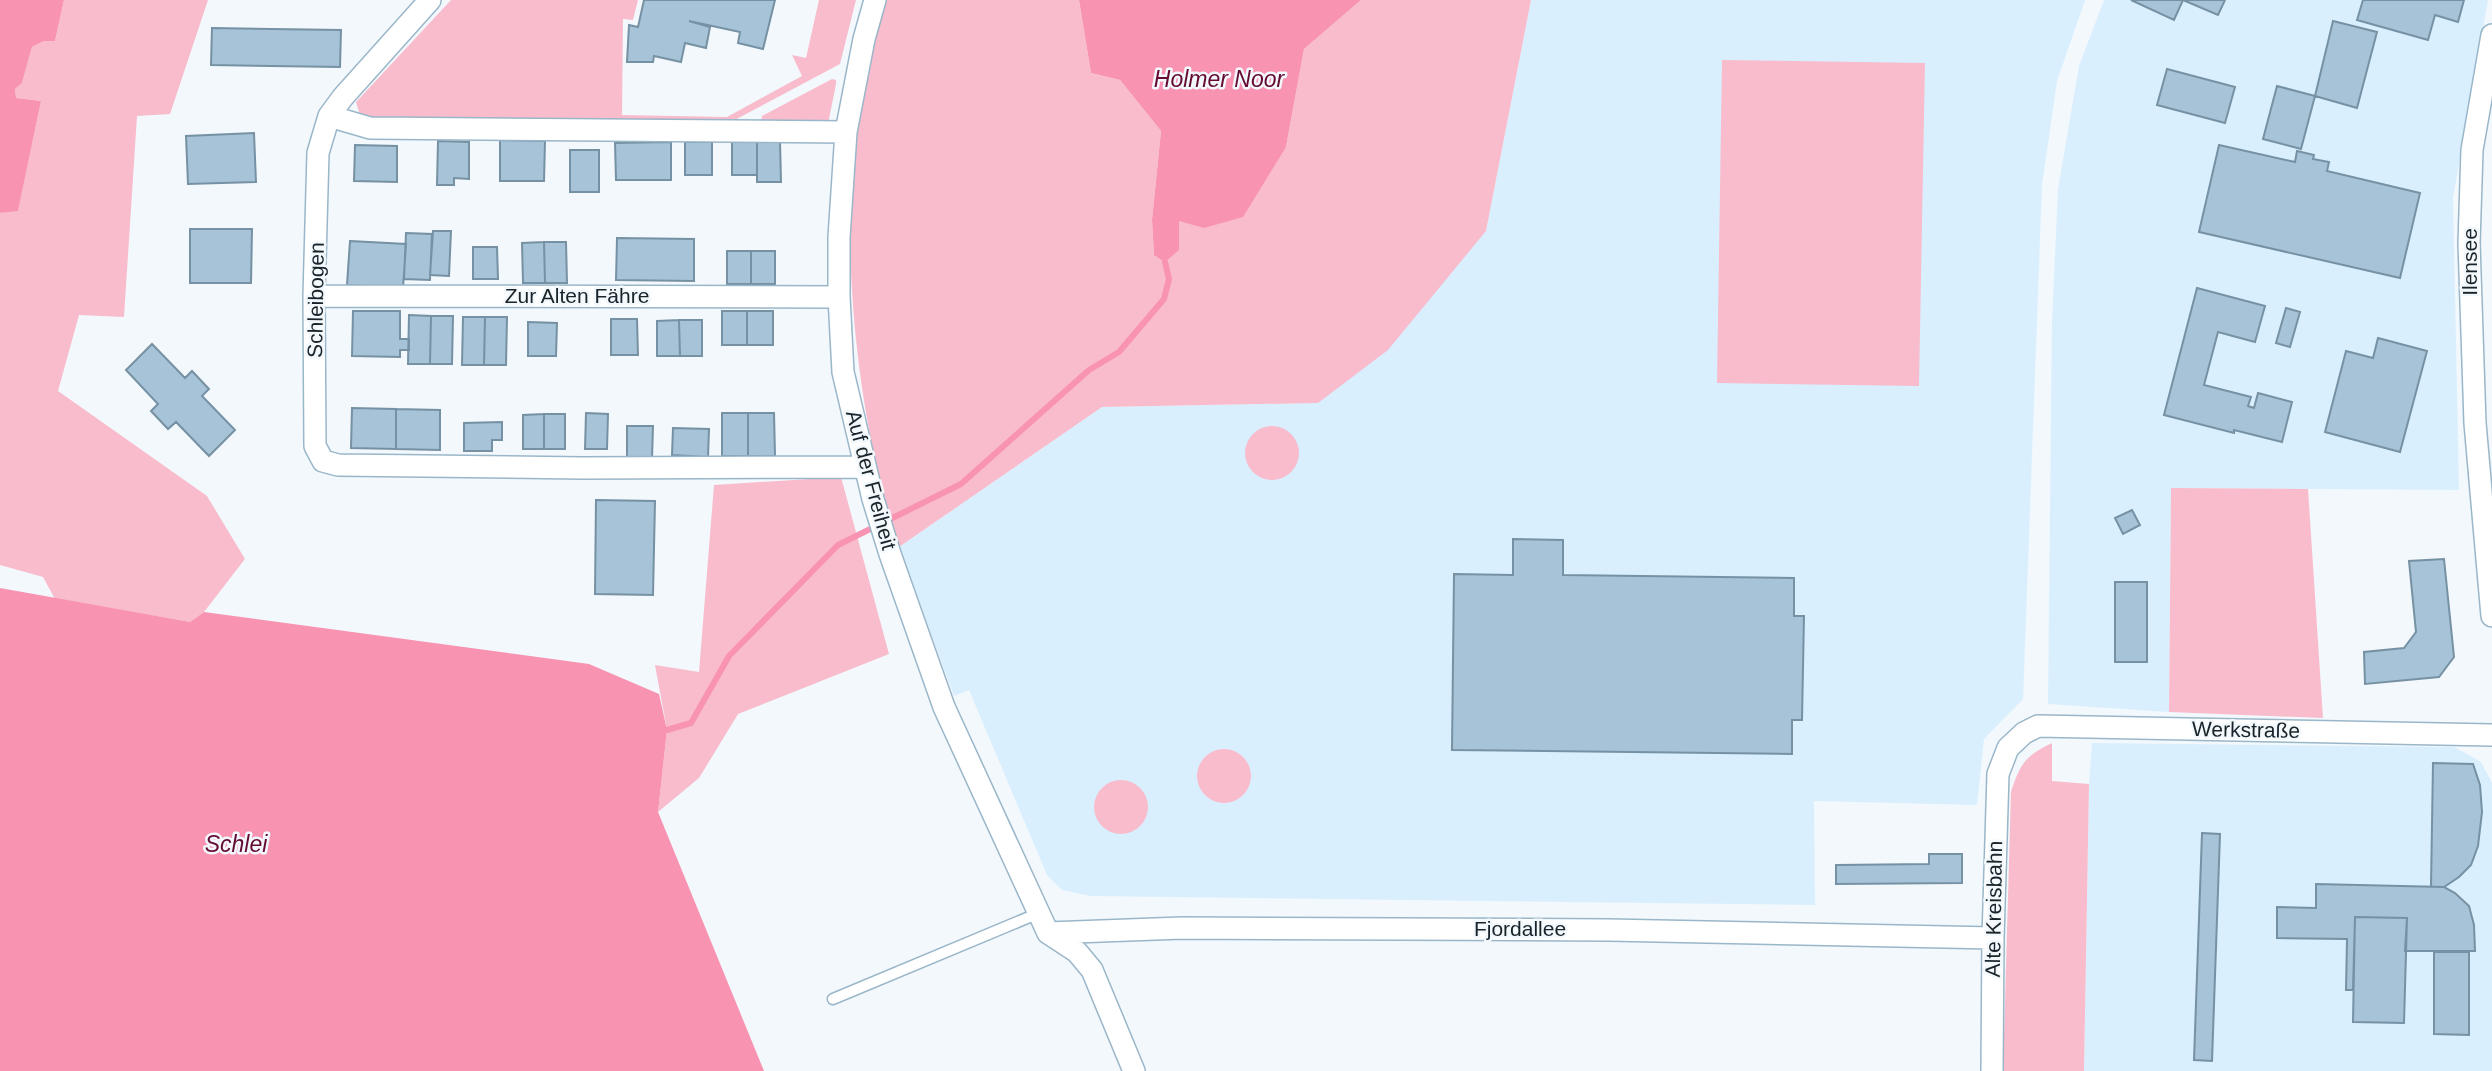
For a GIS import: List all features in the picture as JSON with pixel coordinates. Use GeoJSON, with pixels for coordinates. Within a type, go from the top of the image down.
{"type":"FeatureCollection","features":[{"type":"Feature","properties":{"kind":"street"},"geometry":{"type":"LineString","coordinates":[[430,0],[342,97],[329,116],[370,128],[846,132]]}},
{"type":"Feature","properties":{"kind":"street","name":"Auf der Freiheit"},"geometry":{"type":"LineString","coordinates":[[875,0],[864,39],[846,132],[839,237],[843,372],[873,499],[944,707],[1044,923]]}},
{"type":"Feature","properties":{"kind":"street","name":"Ilensee"},"geometry":{"type":"LineString","coordinates":[[2492,35],[2472,149],[2470,183],[2471,345],[2486,490],[2492,615]]}},
{"type":"Feature","properties":{"kind":"street","name":"Schleibogen"},"geometry":{"type":"LineString","coordinates":[[329,116],[318,153],[314,296],[316,446],[323,461],[338,465],[538,468],[865,467]]}},
{"type":"Feature","properties":{"kind":"street","name":"Zur Alten Fähre"},"geometry":{"type":"LineString","coordinates":[[314,296],[839,297]]}},
{"type":"Feature","properties":{"kind":"street","name":"Werkstraße"},"geometry":{"type":"LineString","coordinates":[[2008,748],[2024,733],[2038,726],[2492,735]]}},
{"type":"Feature","properties":{"kind":"street","name":"Alte Kreisbahn"},"geometry":{"type":"LineString","coordinates":[[1992,1071],[1998,774],[2008,748]]}},
{"type":"Feature","properties":{"kind":"street"},"geometry":{"type":"LineString","coordinates":[[1044,923],[1077,952],[1091,970],[1134,1071]]}},
{"type":"Feature","properties":{"kind":"street","name":"Fjordallee"},"geometry":{"type":"LineString","coordinates":[[1044,923],[1182,928],[1609,930],[1993,939]]}},
{"type":"Feature","properties":{"kind":"lane"},"geometry":{"type":"LineString","coordinates":[[833,999],[1044,923]]}},
{"type":"Feature","properties":{"kind":"shaded area"},"geometry":{"type":"Polygon","coordinates":[[[64,0],[208,0],[170,114],[137,116],[124,317],[79,315],[58,391],[207,496],[245,559],[204,612],[190,622],[55,599],[43,577],[0,565],[0,213],[18,210],[41,101],[16,98],[15,89],[22,83],[32,47],[44,41],[55,41],[64,0]]]}},
{"type":"Feature","properties":{"kind":"shaded area"},"geometry":{"type":"Polygon","coordinates":[[[451,0],[638,0],[633,20],[623,19],[622,115],[727,117],[802,76],[792,55],[806,58],[819,0],[856,0],[840,64],[729,123],[368,119],[359,112],[356,102],[451,0]]]}},
{"type":"Feature","properties":{"kind":"shaded area"},"geometry":{"type":"Polygon","coordinates":[[[882,0],[1079,0],[1091,73],[1120,80],[1161,131],[1152,220],[1154,255],[1179,250],[1179,221],[1286,147],[1304,49],[1361,0],[1531,0],[1486,231],[1388,350],[1318,403],[1102,407],[899,547],[877,470],[868,423],[860,375],[851,279],[851,183],[855,135],[863,77],[882,0]]]}},
{"type":"Feature","properties":{"kind":"shaded area"},"geometry":{"type":"Polygon","coordinates":[[[1531,0],[2085,0],[2057,81],[2042,185],[2023,699],[1984,739],[1977,805],[1814,801],[1815,905],[1091,896],[1062,890],[1047,875],[969,690],[954,696],[899,547],[1102,407],[1317,403],[1486,231],[1531,0]]]}},
{"type":"Feature","properties":{"kind":"shaded area"},"geometry":{"type":"Polygon","coordinates":[[[2104,0],[2488,0],[2453,198],[2459,490],[2171,488],[2169,712],[2048,704],[2052,323],[2058,189],[2079,66],[2104,0]]]}},
{"type":"Feature","properties":{"kind":"shaded area"},"geometry":{"type":"Polygon","coordinates":[[[1722,60],[1925,63],[1919,386],[1717,383],[1722,60]]]}},
{"type":"Feature","properties":{"kind":"shaded area"},"geometry":{"type":"Polygon","coordinates":[[[832,79],[836,80],[836,84],[828,124],[761,123],[762,116],[832,79]]]}},
{"type":"Feature","properties":{"kind":"shaded area"},"geometry":{"type":"Polygon","coordinates":[[[1272,426],[1291,434],[1299,453],[1291,472],[1272,480],[1253,472],[1245,453],[1253,434],[1272,426]]]}},
{"type":"Feature","properties":{"kind":"shaded area"},"geometry":{"type":"Polygon","coordinates":[[[841,477],[889,654],[738,714],[699,778],[658,812],[667,730],[655,665],[699,672],[714,485],[841,477]]]}},
{"type":"Feature","properties":{"kind":"shaded area"},"geometry":{"type":"Polygon","coordinates":[[[2171,488],[2308,489],[2323,718],[2169,712],[2171,488]]]}},
{"type":"Feature","properties":{"kind":"shaded area"},"geometry":{"type":"Polygon","coordinates":[[[2052,743],[2052,781],[2089,784],[2084,1071],[2003,1071],[2011,792],[2017,774],[2025,762],[2035,752],[2052,743]]]}},
{"type":"Feature","properties":{"kind":"shaded area"},"geometry":{"type":"Polygon","coordinates":[[[2092,743],[2454,747],[2481,762],[2492,783],[2492,1071],[2084,1071],[2092,743]]]}},
{"type":"Feature","properties":{"kind":"shaded area"},"geometry":{"type":"Polygon","coordinates":[[[1224,749],[1243,757],[1251,776],[1243,795],[1224,803],[1205,795],[1197,776],[1205,757],[1224,749]]]}},
{"type":"Feature","properties":{"kind":"shaded area"},"geometry":{"type":"Polygon","coordinates":[[[1121,780],[1140,788],[1148,807],[1140,826],[1121,834],[1102,826],[1094,807],[1102,788],[1121,780]]]}},
{"type":"Feature","properties":{"kind":"water"},"geometry":{"type":"Polygon","coordinates":[[[0,0],[64,0],[55,41],[44,41],[32,47],[22,83],[15,89],[16,98],[41,101],[18,211],[0,213],[0,0]]]}},
{"type":"Feature","properties":{"kind":"water","name":"Holmer Noor"},"geometry":{"type":"Polygon","coordinates":[[[1079,0],[1361,0],[1304,49],[1286,147],[1243,217],[1204,228],[1179,221],[1179,250],[1165,262],[1154,255],[1152,220],[1161,131],[1120,80],[1091,73],[1079,0]]]}},
{"type":"Feature","properties":{"kind":"water","name":"Schlei"},"geometry":{"type":"Polygon","coordinates":[[[0,588],[190,622],[204,612],[589,664],[659,694],[667,730],[658,812],[764,1071],[0,1071],[0,588]]]}},
{"type":"Feature","properties":{"kind":"building"},"geometry":{"type":"Polygon","coordinates":[[[644,0],[775,0],[763,49],[738,43],[740,32],[689,21],[710,27],[706,48],[685,43],[681,62],[654,56],[653,62],[627,62],[629,25],[638,27],[644,0]]]}},
{"type":"Feature","properties":{"kind":"building"},"geometry":{"type":"Polygon","coordinates":[[[2131,0],[2183,0],[2174,20],[2131,0]]]}},
{"type":"Feature","properties":{"kind":"building"},"geometry":{"type":"Polygon","coordinates":[[[2183,0],[2225,0],[2218,15],[2183,0]]]}},
{"type":"Feature","properties":{"kind":"building"},"geometry":{"type":"Polygon","coordinates":[[[2363,0],[2464,0],[2458,22],[2435,15],[2428,40],[2357,20],[2363,0]]]}},
{"type":"Feature","properties":{"kind":"building"},"geometry":{"type":"Polygon","coordinates":[[[2333,21],[2377,32],[2357,108],[2315,96],[2333,21]]]}},
{"type":"Feature","properties":{"kind":"building"},"geometry":{"type":"Polygon","coordinates":[[[212,28],[341,30],[340,67],[211,65],[212,28]]]}},
{"type":"Feature","properties":{"kind":"building"},"geometry":{"type":"Polygon","coordinates":[[[2167,69],[2235,87],[2225,123],[2157,105],[2167,69]]]}},
{"type":"Feature","properties":{"kind":"building"},"geometry":{"type":"Polygon","coordinates":[[[2277,86],[2315,96],[2301,149],[2263,139],[2277,86]]]}},
{"type":"Feature","properties":{"kind":"building"},"geometry":{"type":"Polygon","coordinates":[[[254,133],[256,182],[188,184],[186,136],[254,133]]]}},
{"type":"Feature","properties":{"kind":"building"},"geometry":{"type":"Polygon","coordinates":[[[500,140],[545,141],[544,181],[500,181],[500,140]]]}},
{"type":"Feature","properties":{"kind":"building"},"geometry":{"type":"Polygon","coordinates":[[[438,141],[469,142],[469,179],[454,178],[454,185],[437,185],[438,141]]]}},
{"type":"Feature","properties":{"kind":"building"},"geometry":{"type":"Polygon","coordinates":[[[780,141],[781,182],[757,182],[757,142],[780,141]]]}},
{"type":"Feature","properties":{"kind":"building"},"geometry":{"type":"Polygon","coordinates":[[[671,142],[671,180],[616,180],[615,143],[671,142]]]}},
{"type":"Feature","properties":{"kind":"building"},"geometry":{"type":"Polygon","coordinates":[[[685,142],[712,142],[712,175],[685,175],[685,142]]]}},
{"type":"Feature","properties":{"kind":"building"},"geometry":{"type":"Polygon","coordinates":[[[732,142],[757,142],[757,175],[732,175],[732,142]]]}},
{"type":"Feature","properties":{"kind":"building"},"geometry":{"type":"Polygon","coordinates":[[[355,145],[397,146],[397,182],[354,181],[355,145]]]}},
{"type":"Feature","properties":{"kind":"building"},"geometry":{"type":"Polygon","coordinates":[[[2219,145],[2295,162],[2297,151],[2314,155],[2313,159],[2329,162],[2327,171],[2420,193],[2400,278],[2199,232],[2219,145]]]}},
{"type":"Feature","properties":{"kind":"building"},"geometry":{"type":"Polygon","coordinates":[[[570,150],[599,150],[599,192],[570,192],[570,150]]]}},
{"type":"Feature","properties":{"kind":"building"},"geometry":{"type":"Polygon","coordinates":[[[190,229],[252,229],[251,283],[190,283],[190,229]]]}},
{"type":"Feature","properties":{"kind":"building"},"geometry":{"type":"Polygon","coordinates":[[[433,231],[451,231],[449,276],[430,275],[433,231]]]}},
{"type":"Feature","properties":{"kind":"building"},"geometry":{"type":"Polygon","coordinates":[[[406,233],[432,234],[430,280],[404,279],[406,233]]]}},
{"type":"Feature","properties":{"kind":"building"},"geometry":{"type":"Polygon","coordinates":[[[617,238],[694,239],[694,281],[616,280],[617,238]]]}},
{"type":"Feature","properties":{"kind":"building"},"geometry":{"type":"Polygon","coordinates":[[[350,241],[406,244],[403,288],[347,285],[350,241]]]}},
{"type":"Feature","properties":{"kind":"building"},"geometry":{"type":"Polygon","coordinates":[[[544,242],[566,242],[567,283],[545,283],[544,242]]]}},
{"type":"Feature","properties":{"kind":"building"},"geometry":{"type":"Polygon","coordinates":[[[544,242],[545,283],[523,283],[522,243],[544,242]]]}},
{"type":"Feature","properties":{"kind":"building"},"geometry":{"type":"Polygon","coordinates":[[[473,247],[497,247],[498,279],[473,279],[473,247]]]}},
{"type":"Feature","properties":{"kind":"building"},"geometry":{"type":"Polygon","coordinates":[[[727,251],[751,251],[751,284],[727,284],[727,251]]]}},
{"type":"Feature","properties":{"kind":"building"},"geometry":{"type":"Polygon","coordinates":[[[751,251],[775,251],[775,284],[751,284],[751,251]]]}},
{"type":"Feature","properties":{"kind":"building"},"geometry":{"type":"Polygon","coordinates":[[[2197,288],[2265,306],[2255,342],[2218,332],[2204,385],[2251,397],[2248,406],[2254,408],[2258,393],[2292,402],[2282,442],[2164,415],[2197,288]]]}},
{"type":"Feature","properties":{"kind":"building"},"geometry":{"type":"Polygon","coordinates":[[[2286,308],[2300,312],[2290,347],[2276,343],[2286,308]]]}},
{"type":"Feature","properties":{"kind":"building"},"geometry":{"type":"Polygon","coordinates":[[[353,311],[400,311],[400,339],[409,339],[409,350],[400,350],[400,357],[352,356],[353,311]]]}},
{"type":"Feature","properties":{"kind":"building"},"geometry":{"type":"Polygon","coordinates":[[[722,311],[747,311],[747,345],[722,345],[722,311]]]}},
{"type":"Feature","properties":{"kind":"building"},"geometry":{"type":"Polygon","coordinates":[[[747,311],[773,311],[773,345],[747,345],[747,311]]]}},
{"type":"Feature","properties":{"kind":"building"},"geometry":{"type":"Polygon","coordinates":[[[409,315],[431,316],[430,364],[408,364],[409,315]]]}},
{"type":"Feature","properties":{"kind":"building"},"geometry":{"type":"Polygon","coordinates":[[[431,316],[453,316],[452,364],[430,364],[431,316]]]}},
{"type":"Feature","properties":{"kind":"building"},"geometry":{"type":"Polygon","coordinates":[[[463,317],[485,317],[484,365],[462,365],[463,317]]]}},
{"type":"Feature","properties":{"kind":"building"},"geometry":{"type":"Polygon","coordinates":[[[485,317],[507,317],[506,365],[484,365],[485,317]]]}},
{"type":"Feature","properties":{"kind":"building"},"geometry":{"type":"Polygon","coordinates":[[[611,319],[637,319],[638,355],[611,355],[611,319]]]}},
{"type":"Feature","properties":{"kind":"building"},"geometry":{"type":"Polygon","coordinates":[[[679,320],[702,320],[702,356],[680,356],[679,320]]]}},
{"type":"Feature","properties":{"kind":"building"},"geometry":{"type":"Polygon","coordinates":[[[679,320],[680,356],[657,356],[657,321],[679,320]]]}},
{"type":"Feature","properties":{"kind":"building"},"geometry":{"type":"Polygon","coordinates":[[[528,322],[557,323],[556,356],[528,356],[528,322]]]}},
{"type":"Feature","properties":{"kind":"building"},"geometry":{"type":"Polygon","coordinates":[[[2378,338],[2427,351],[2400,452],[2325,432],[2346,351],[2373,358],[2378,338]]]}},
{"type":"Feature","properties":{"kind":"building"},"geometry":{"type":"Polygon","coordinates":[[[152,344],[185,378],[192,371],[209,389],[202,396],[235,430],[209,456],[176,422],[168,429],[151,411],[158,404],[126,370],[152,344]]]}},
{"type":"Feature","properties":{"kind":"building"},"geometry":{"type":"Polygon","coordinates":[[[352,408],[396,409],[396,449],[351,448],[352,408]]]}},
{"type":"Feature","properties":{"kind":"building"},"geometry":{"type":"Polygon","coordinates":[[[396,409],[440,410],[440,450],[396,449],[396,409]]]}},
{"type":"Feature","properties":{"kind":"building"},"geometry":{"type":"Polygon","coordinates":[[[586,413],[608,414],[607,449],[585,449],[586,413]]]}},
{"type":"Feature","properties":{"kind":"building"},"geometry":{"type":"Polygon","coordinates":[[[722,413],[748,413],[748,456],[722,456],[722,413]]]}},
{"type":"Feature","properties":{"kind":"building"},"geometry":{"type":"Polygon","coordinates":[[[748,413],[774,413],[775,456],[748,456],[748,413]]]}},
{"type":"Feature","properties":{"kind":"building"},"geometry":{"type":"Polygon","coordinates":[[[544,414],[544,449],[523,449],[523,415],[544,414]]]}},
{"type":"Feature","properties":{"kind":"building"},"geometry":{"type":"Polygon","coordinates":[[[544,414],[565,414],[565,449],[544,449],[544,414]]]}},
{"type":"Feature","properties":{"kind":"building"},"geometry":{"type":"Polygon","coordinates":[[[502,422],[502,440],[492,440],[492,451],[464,451],[464,423],[502,422]]]}},
{"type":"Feature","properties":{"kind":"building"},"geometry":{"type":"Polygon","coordinates":[[[627,426],[653,426],[652,458],[627,458],[627,426]]]}},
{"type":"Feature","properties":{"kind":"building"},"geometry":{"type":"Polygon","coordinates":[[[673,428],[709,429],[708,457],[672,455],[673,428]]]}},
{"type":"Feature","properties":{"kind":"building"},"geometry":{"type":"Polygon","coordinates":[[[596,500],[655,501],[653,595],[595,594],[596,500]]]}},
{"type":"Feature","properties":{"kind":"building"},"geometry":{"type":"Polygon","coordinates":[[[2132,510],[2140,525],[2123,534],[2115,518],[2132,510]]]}},
{"type":"Feature","properties":{"kind":"building"},"geometry":{"type":"Polygon","coordinates":[[[1513,539],[1563,540],[1563,575],[1794,578],[1794,616],[1804,616],[1802,720],[1792,720],[1792,754],[1452,750],[1454,574],[1513,575],[1513,539]]]}},
{"type":"Feature","properties":{"kind":"building"},"geometry":{"type":"Polygon","coordinates":[[[2444,559],[2454,657],[2439,677],[2365,684],[2364,652],[2404,648],[2416,632],[2409,561],[2444,559]]]}},
{"type":"Feature","properties":{"kind":"building"},"geometry":{"type":"Polygon","coordinates":[[[2115,582],[2147,582],[2147,662],[2115,662],[2115,582]]]}},
{"type":"Feature","properties":{"kind":"building"},"geometry":{"type":"Polygon","coordinates":[[[2433,763],[2473,764],[2480,785],[2482,812],[2478,846],[2471,865],[2444,887],[2431,887],[2433,763]]]}},
{"type":"Feature","properties":{"kind":"building"},"geometry":{"type":"Polygon","coordinates":[[[2202,833],[2220,834],[2212,1061],[2194,1060],[2202,833]]]}},
{"type":"Feature","properties":{"kind":"building"},"geometry":{"type":"Polygon","coordinates":[[[1929,854],[1962,854],[1962,883],[1836,884],[1836,865],[1929,864],[1929,854]]]}},
{"type":"Feature","properties":{"kind":"building"},"geometry":{"type":"Polygon","coordinates":[[[2316,884],[2444,887],[2469,906],[2474,925],[2475,951],[2405,951],[2407,918],[2355,917],[2353,990],[2346,990],[2347,939],[2277,938],[2277,907],[2316,908],[2316,884]]]}},
{"type":"Feature","properties":{"kind":"building"},"geometry":{"type":"Polygon","coordinates":[[[2355,917],[2407,918],[2404,1023],[2353,1022],[2355,917]]]}},
{"type":"Feature","properties":{"kind":"building"},"geometry":{"type":"Polygon","coordinates":[[[2434,952],[2469,952],[2469,1035],[2434,1034],[2434,952]]]}},
{"type":"Feature","properties":{"kind":"waterway"},"geometry":{"type":"LineString","coordinates":[[667,730],[691,723],[729,656],[838,545],[961,484],[1089,370],[1119,352],[1164,299],[1169,279],[1165,262]]}}]}
